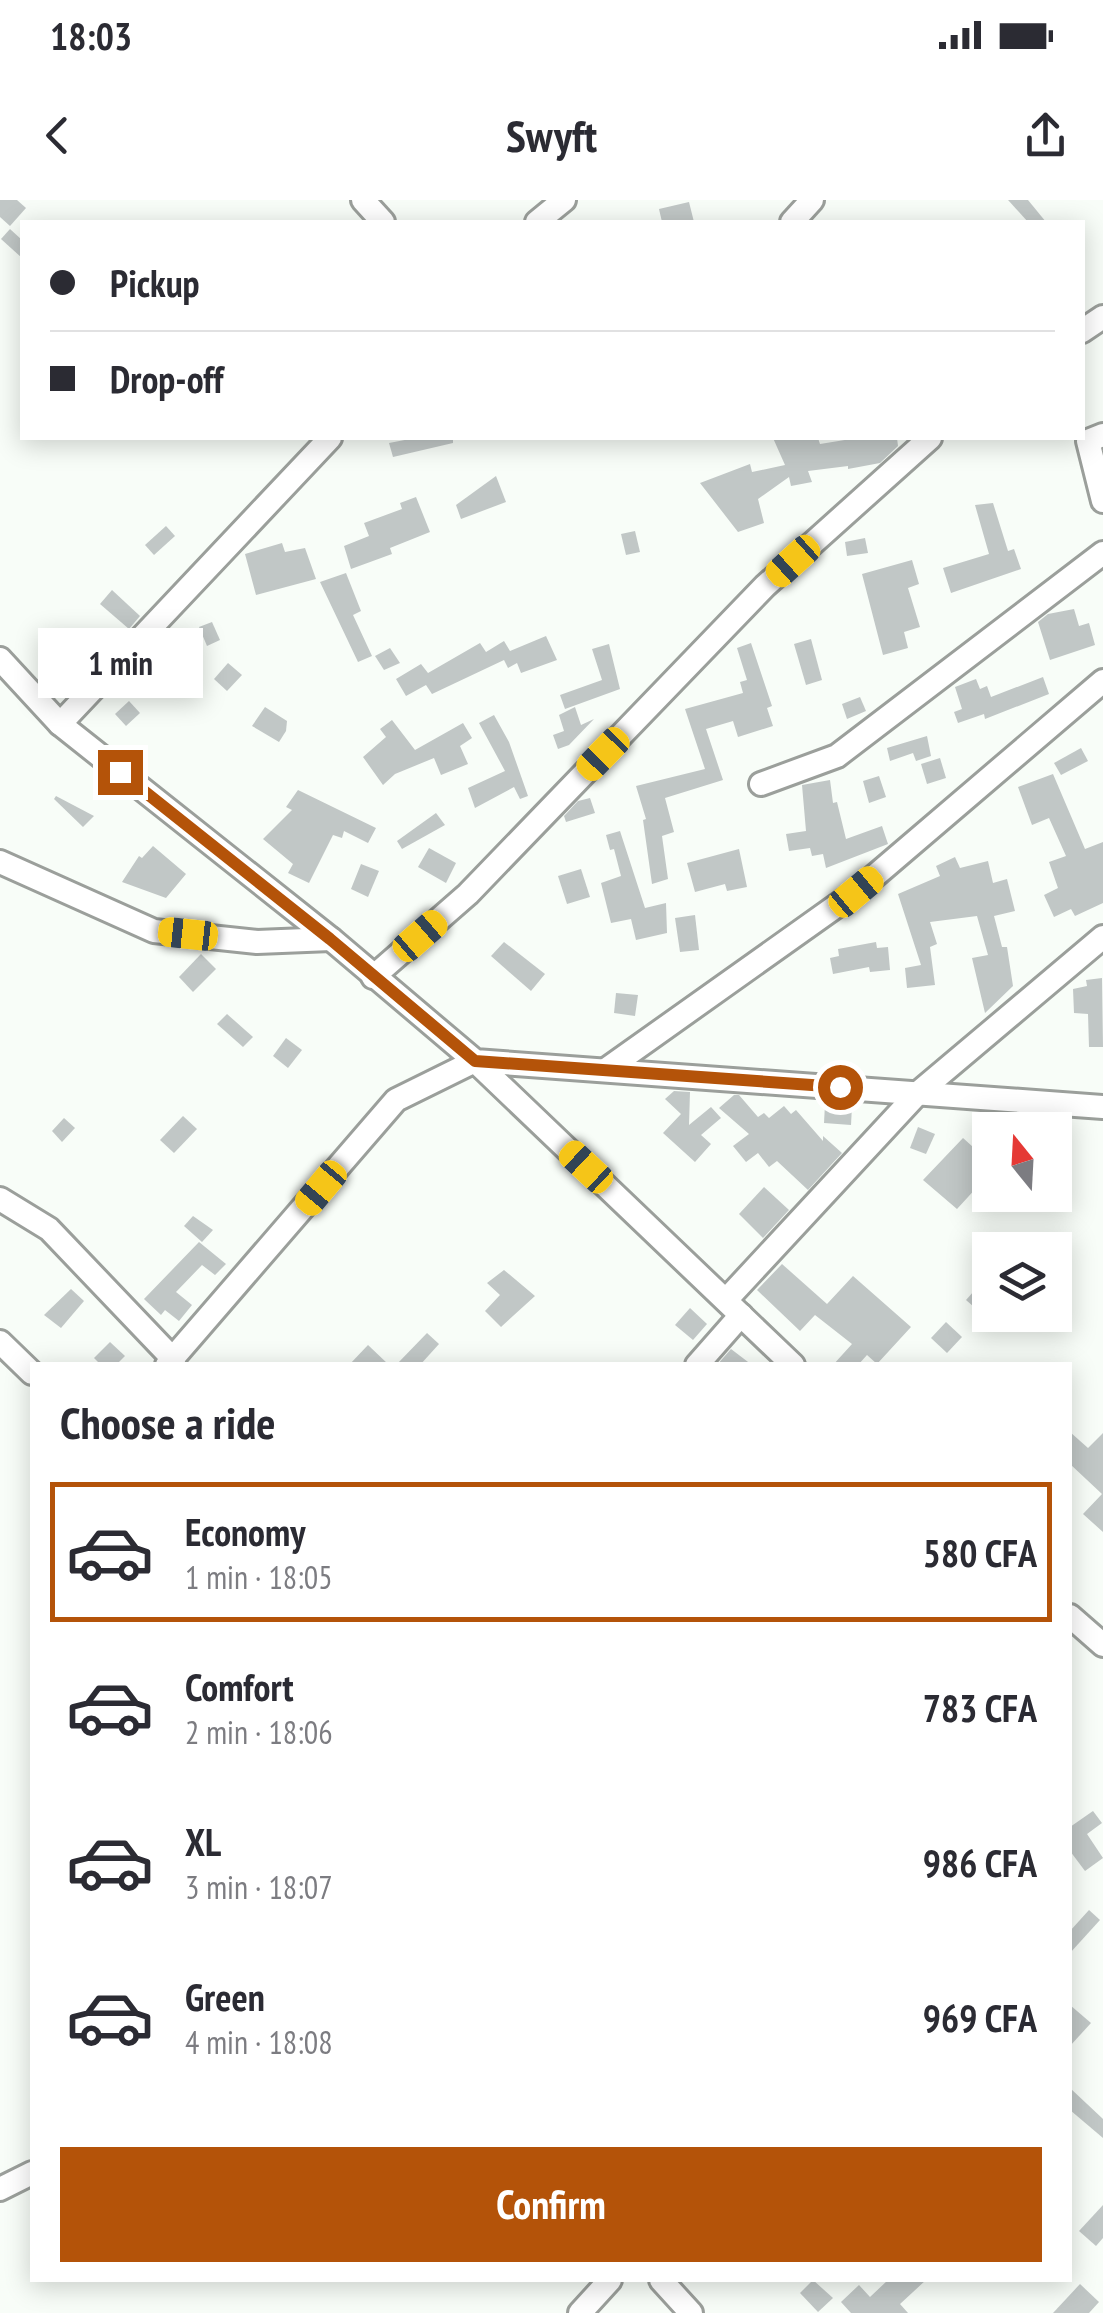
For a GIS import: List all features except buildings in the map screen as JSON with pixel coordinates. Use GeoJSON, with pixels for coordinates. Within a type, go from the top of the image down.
{"type":"FeatureCollection","features":[{"type":"Feature","properties":{"kind":"street"},"geometry":{"type":"LineString","coordinates":[[363,200],[380,220]]}},
{"type":"Feature","properties":{"kind":"street"},"geometry":{"type":"LineString","coordinates":[[539,220],[564,200]]}},
{"type":"Feature","properties":{"kind":"street"},"geometry":{"type":"LineString","coordinates":[[794,220],[812,200]]}},
{"type":"Feature","properties":{"kind":"street"},"geometry":{"type":"LineString","coordinates":[[1103,435],[1088,440],[1103,500]]}},
{"type":"Feature","properties":{"kind":"street"},"geometry":{"type":"LineString","coordinates":[[60,724],[328,440]]}},
{"type":"Feature","properties":{"kind":"street"},"geometry":{"type":"LineString","coordinates":[[373,978],[468,894],[766,586],[928,440]]}},
{"type":"Feature","properties":{"kind":"street"},"geometry":{"type":"LineString","coordinates":[[761,784],[836,756],[1103,553]]}},
{"type":"Feature","properties":{"kind":"street"},"geometry":{"type":"LineString","coordinates":[[0,660],[60,724],[330,939],[475,1061],[790,1362]]}},
{"type":"Feature","properties":{"kind":"street"},"geometry":{"type":"LineString","coordinates":[[608,1070],[856,892],[1100,690]]}},
{"type":"Feature","properties":{"kind":"street"},"geometry":{"type":"LineString","coordinates":[[0,862],[154,931],[257,942],[330,939]]}},
{"type":"Feature","properties":{"kind":"street"},"geometry":{"type":"LineString","coordinates":[[700,1362],[733,1308],[918,1093],[1103,937]]}},
{"type":"Feature","properties":{"kind":"street"},"geometry":{"type":"LineString","coordinates":[[172,1362],[396,1100],[475,1061],[1103,1107]]}},
{"type":"Feature","properties":{"kind":"street"},"geometry":{"type":"LineString","coordinates":[[0,1199],[49,1229],[170,1362]]}},
{"type":"Feature","properties":{"kind":"street"},"geometry":{"type":"LineString","coordinates":[[0,1342],[30,1371]]}},
{"type":"Feature","properties":{"kind":"street"},"geometry":{"type":"LineString","coordinates":[[1072,1618],[1103,1645]]}},
{"type":"Feature","properties":{"kind":"street"},"geometry":{"type":"LineString","coordinates":[[0,2188],[30,2175]]}},
{"type":"Feature","properties":{"kind":"street"},"geometry":{"type":"LineString","coordinates":[[580,2313],[608,2282]]}},
{"type":"Feature","properties":{"kind":"street"},"geometry":{"type":"LineString","coordinates":[[663,2282],[691,2313]]}},
{"type":"Feature","properties":{"kind":"route"},"geometry":{"type":"LineString","coordinates":[[120,772],[330,939],[475,1061],[840,1087]]}}]}
